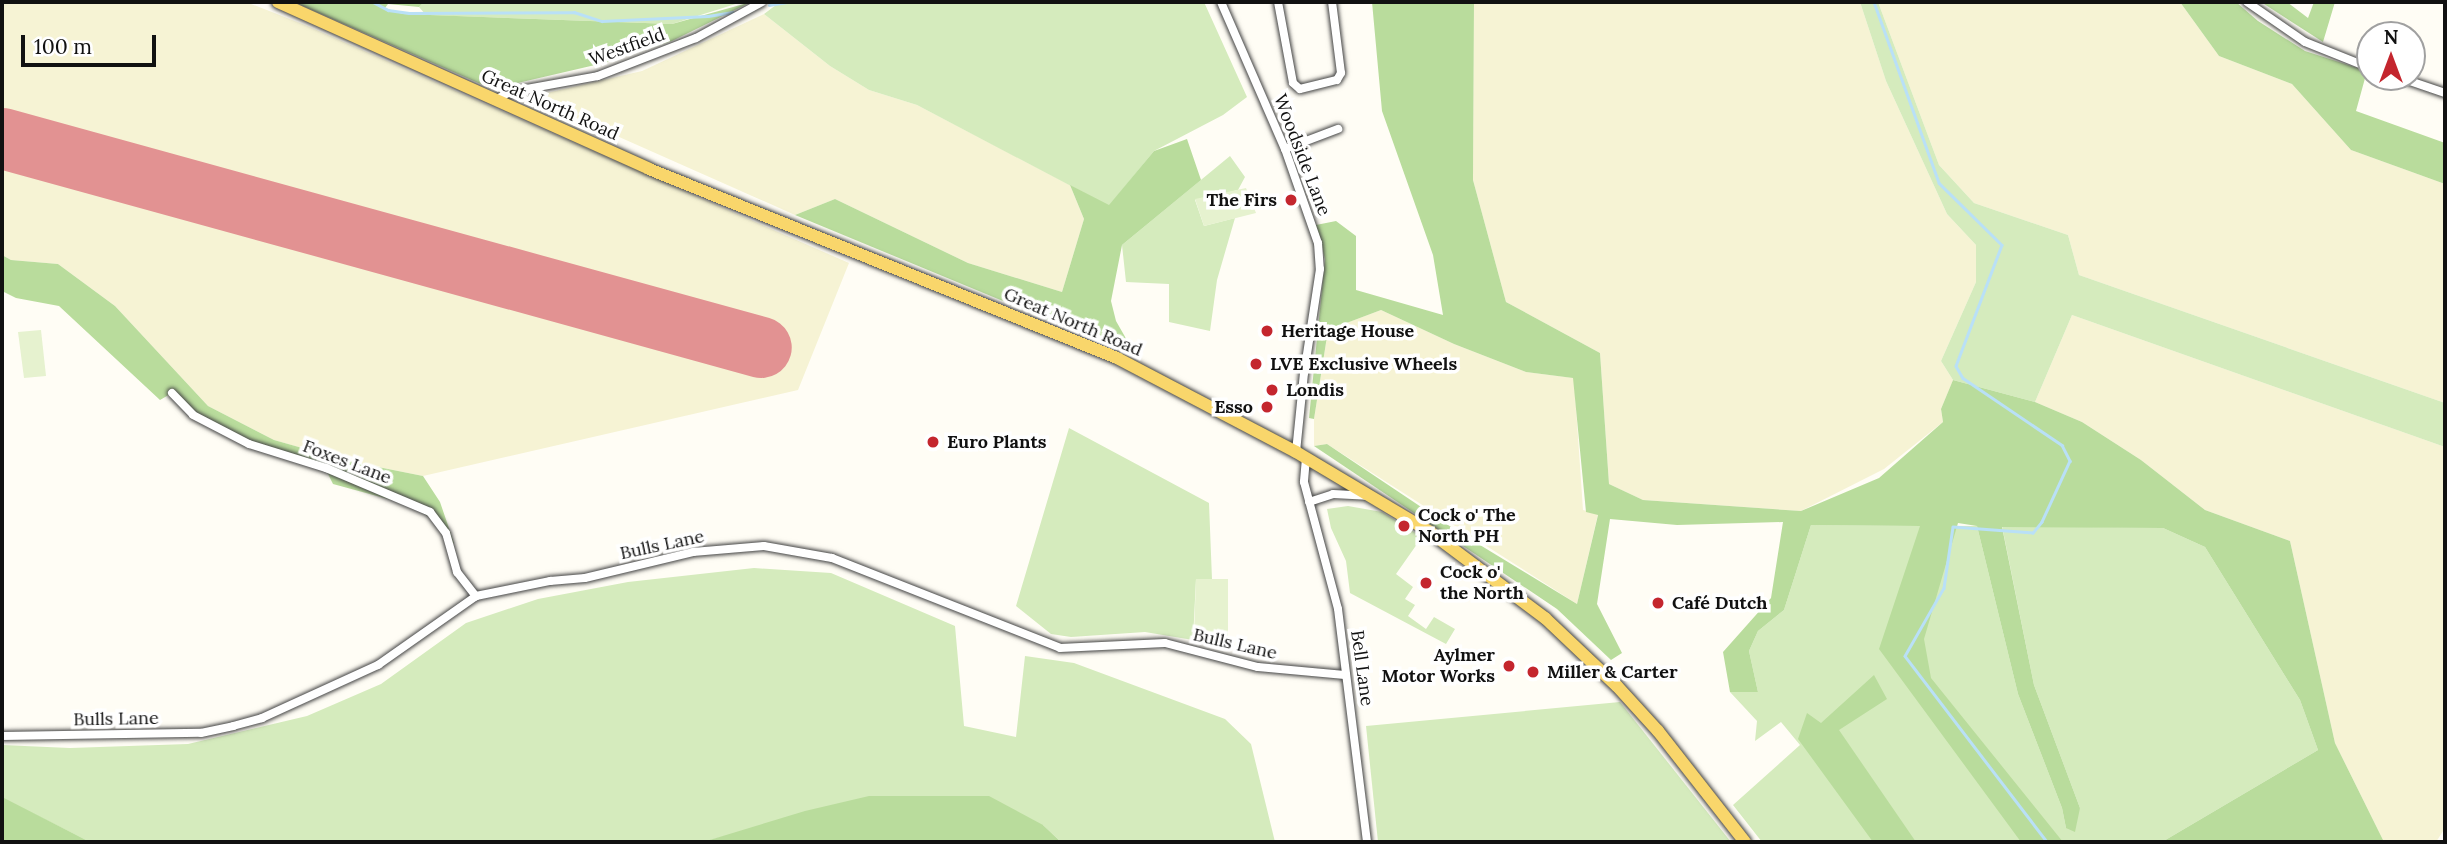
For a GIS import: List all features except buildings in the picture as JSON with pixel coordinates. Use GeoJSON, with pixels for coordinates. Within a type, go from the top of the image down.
{"type":"FeatureCollection","features":[{"type":"Feature","properties":{"kind":"main road","name":"Great North Road"},"geometry":{"type":"LineString","coordinates":[[278,2],[649,169],[1117,358],[1373,496],[1502,583],[1590,659],[1658,731],[1745,842]]}},
{"type":"Feature","properties":{"kind":"street","name":"Westfield"},"geometry":{"type":"LineString","coordinates":[[495,100],[510,92],[598,76],[696,38],[762,2]]}},
{"type":"Feature","properties":{"kind":"street","name":"Woodside Lane"},"geometry":{"type":"LineString","coordinates":[[1221,2],[1285,149],[1311,218],[1320,269],[1304,373],[1301,455]]}},
{"type":"Feature","properties":{"kind":"street"},"geometry":{"type":"LineString","coordinates":[[1278,2],[1293,83],[1300,89],[1337,80],[1341,73],[1332,2]]}},
{"type":"Feature","properties":{"kind":"street"},"geometry":{"type":"LineString","coordinates":[[2247,2],[2305,42],[2356,62]]}},
{"type":"Feature","properties":{"kind":"street"},"geometry":{"type":"LineString","coordinates":[[2426,87],[2445,93]]}},
{"type":"Feature","properties":{"kind":"street"},"geometry":{"type":"LineString","coordinates":[[1285,149],[1338,129]]}},
{"type":"Feature","properties":{"kind":"street","name":"Foxes Lane"},"geometry":{"type":"LineString","coordinates":[[172,393],[193,415],[249,444],[326,468],[430,512],[446,533],[457,572],[475,596]]}},
{"type":"Feature","properties":{"kind":"street","name":"Bell Lane"},"geometry":{"type":"LineString","coordinates":[[1301,455],[1309,502],[1332,579],[1367,842]]}},
{"type":"Feature","properties":{"kind":"street"},"geometry":{"type":"LineString","coordinates":[[1309,502],[1333,494],[1373,496]]}},
{"type":"Feature","properties":{"kind":"street","name":"Bulls Lane"},"geometry":{"type":"LineString","coordinates":[[2,736],[201,733],[262,718],[378,665],[475,596],[550,581],[585,578],[693,552],[764,546],[788,548],[831,558],[1060,648],[1165,643],[1258,667],[1345,675]]}},
{"type":"Feature","properties":{"kind":"shaded area"},"geometry":{"type":"Polygon","coordinates":[[[2,2],[246,2],[305,25],[849,263],[798,390],[423,476],[348,461],[274,440],[208,406],[115,306],[58,264],[11,260],[2,255],[2,2]]]}},
{"type":"Feature","properties":{"kind":"shaded area"},"geometry":{"type":"Polygon","coordinates":[[[1474,2],[1860,2],[1886,81],[1947,214],[1976,245],[1976,282],[1941,361],[1953,380],[1941,409],[1943,422],[1884,469],[1801,511],[1643,500],[1609,484],[1600,353],[1506,302],[1473,180],[1474,2]]]}},
{"type":"Feature","properties":{"kind":"shaded area"},"geometry":{"type":"Polygon","coordinates":[[[1878,2],[2180,2],[2219,56],[2292,84],[2351,150],[2445,184],[2445,403],[2079,275],[2068,235],[1974,203],[1939,165],[1878,2]]]}},
{"type":"Feature","properties":{"kind":"shaded area"},"geometry":{"type":"Polygon","coordinates":[[[764,14],[830,66],[869,90],[917,105],[1070,185],[1084,219],[1062,292],[968,263],[835,199],[795,215],[529,97],[642,71],[764,14]]]}},
{"type":"Feature","properties":{"kind":"shaded area"},"geometry":{"type":"Polygon","coordinates":[[[1381,310],[1454,344],[1526,372],[1574,378],[1583,510],[1598,514],[1577,604],[1327,444],[1314,446],[1314,419],[1328,330],[1381,310]]]}},
{"type":"Feature","properties":{"kind":"shaded area"},"geometry":{"type":"Polygon","coordinates":[[[2072,315],[2445,447],[2445,828],[2436,842],[2384,842],[2335,743],[2290,541],[2205,510],[2141,460],[2082,422],[2035,402],[2072,315]]]}},
{"type":"Feature","properties":{"kind":"green space"},"geometry":{"type":"Polygon","coordinates":[[[294,2],[424,2],[419,7],[388,4],[385,8],[403,14],[672,24],[751,2],[672,41],[608,62],[492,89],[294,2]]]}},
{"type":"Feature","properties":{"kind":"green space"},"geometry":{"type":"Polygon","coordinates":[[[424,2],[742,2],[672,24],[426,15],[419,7],[424,2]]]}},
{"type":"Feature","properties":{"kind":"green space"},"geometry":{"type":"Polygon","coordinates":[[[780,2],[1204,2],[1247,97],[1223,115],[1154,151],[1109,206],[917,105],[869,90],[830,66],[764,14],[780,2]]]}},
{"type":"Feature","properties":{"kind":"green space"},"geometry":{"type":"Polygon","coordinates":[[[1372,2],[1474,2],[1473,180],[1506,302],[1600,353],[1609,484],[1643,500],[1801,511],[1879,478],[1943,422],[1941,409],[1953,380],[2035,402],[2082,422],[2141,460],[2205,510],[2290,541],[2335,743],[2384,842],[2162,842],[2318,750],[2300,700],[2205,547],[2163,528],[2002,527],[2034,685],[2080,808],[2075,832],[2066,828],[2062,808],[2018,694],[1977,526],[1958,523],[1924,639],[1931,678],[2063,842],[2021,842],[1879,649],[1920,526],[1811,525],[1784,610],[1758,631],[1749,651],[1758,692],[1730,692],[1723,652],[1771,598],[1783,522],[1677,525],[1610,519],[1597,604],[1622,653],[1611,660],[1557,609],[1314,446],[1327,444],[1457,531],[1577,604],[1598,515],[1586,512],[1573,378],[1526,372],[1454,344],[1381,310],[1328,330],[1314,419],[1309,418],[1325,259],[1316,225],[1336,221],[1356,236],[1356,290],[1443,315],[1433,255],[1382,111],[1372,2]]]}},
{"type":"Feature","properties":{"kind":"green space"},"geometry":{"type":"Polygon","coordinates":[[[1860,2],[1878,2],[1939,165],[1974,203],[2068,235],[2079,275],[2445,403],[2445,447],[2072,315],[2035,402],[1953,380],[1941,361],[1976,282],[1976,245],[1947,214],[1886,81],[1860,2]]]}},
{"type":"Feature","properties":{"kind":"green space"},"geometry":{"type":"Polygon","coordinates":[[[2180,2],[2236,2],[2258,21],[2305,51],[2356,67],[2356,91],[2362,91],[2356,111],[2445,143],[2445,184],[2351,150],[2292,84],[2219,56],[2180,2]]]}},
{"type":"Feature","properties":{"kind":"green space"},"geometry":{"type":"Polygon","coordinates":[[[2261,2],[2287,2],[2308,18],[2314,2],[2335,2],[2323,42],[2261,2]]]}},
{"type":"Feature","properties":{"kind":"green space"},"geometry":{"type":"Polygon","coordinates":[[[1187,139],[1201,180],[1122,245],[1111,301],[1116,321],[1136,356],[795,215],[835,199],[968,263],[1062,292],[1084,219],[1070,185],[1109,205],[1154,151],[1187,139]]]}},
{"type":"Feature","properties":{"kind":"green space"},"geometry":{"type":"Polygon","coordinates":[[[1230,156],[1245,177],[1238,190],[1195,200],[1204,226],[1235,218],[1217,280],[1210,331],[1169,322],[1169,284],[1126,282],[1122,245],[1230,156]]]}},
{"type":"Feature","properties":{"kind":"green space"},"geometry":{"type":"Polygon","coordinates":[[[1246,188],[1256,213],[1204,226],[1195,199],[1246,188]]]}},
{"type":"Feature","properties":{"kind":"green space"},"geometry":{"type":"Polygon","coordinates":[[[2,255],[11,260],[58,264],[115,306],[208,406],[274,440],[348,461],[423,476],[440,502],[454,543],[448,544],[432,519],[410,505],[333,484],[325,468],[270,451],[200,417],[172,393],[160,400],[59,306],[16,298],[2,291],[2,255]]]}},
{"type":"Feature","properties":{"kind":"green space"},"geometry":{"type":"Polygon","coordinates":[[[41,330],[46,376],[24,378],[18,332],[41,330]]]}},
{"type":"Feature","properties":{"kind":"green space"},"geometry":{"type":"Polygon","coordinates":[[[1069,428],[1209,503],[1212,579],[1196,579],[1193,640],[1145,632],[1071,637],[1051,634],[1016,606],[1069,428]]]}},
{"type":"Feature","properties":{"kind":"green space"},"geometry":{"type":"Polygon","coordinates":[[[1348,506],[1382,512],[1422,537],[1396,574],[1413,587],[1405,599],[1415,605],[1408,616],[1426,629],[1434,617],[1455,629],[1446,644],[1350,593],[1346,561],[1331,528],[1327,509],[1348,506]]]}},
{"type":"Feature","properties":{"kind":"green space"},"geometry":{"type":"Polygon","coordinates":[[[1811,525],[1977,526],[2018,694],[2062,808],[2066,828],[2080,808],[2034,685],[2002,526],[2163,528],[2205,547],[2300,700],[2318,750],[2162,842],[1762,842],[1733,805],[1800,745],[1781,722],[1755,741],[1757,721],[1730,692],[1758,692],[1749,651],[1758,631],[1784,610],[1811,525]]]}},
{"type":"Feature","properties":{"kind":"green space"},"geometry":{"type":"Polygon","coordinates":[[[754,568],[831,573],[955,626],[964,726],[1016,737],[1025,656],[1074,663],[1225,719],[1251,744],[1275,842],[1061,842],[1043,825],[744,831],[703,842],[90,842],[2,798],[2,745],[70,748],[188,744],[307,716],[381,684],[466,623],[538,599],[628,582],[754,568]]]}},
{"type":"Feature","properties":{"kind":"green space"},"geometry":{"type":"Polygon","coordinates":[[[1196,579],[1228,579],[1228,638],[1194,635],[1196,579]]]}},
{"type":"Feature","properties":{"kind":"green space"},"geometry":{"type":"Polygon","coordinates":[[[1874,675],[1887,699],[1839,730],[1916,842],[1873,842],[1798,739],[1807,713],[1821,723],[1874,675]]]}},
{"type":"Feature","properties":{"kind":"green space"},"geometry":{"type":"Polygon","coordinates":[[[1620,702],[1731,842],[1378,842],[1366,726],[1620,702]]]}},
{"type":"Feature","properties":{"kind":"green space"},"geometry":{"type":"Polygon","coordinates":[[[869,796],[989,796],[1043,825],[1061,842],[703,842],[805,811],[869,796]]]}},
{"type":"Feature","properties":{"kind":"green space"},"geometry":{"type":"Polygon","coordinates":[[[4,798],[90,842],[2,842],[4,798]]]}},
{"type":"Feature","properties":{"kind":"waterway"},"geometry":{"type":"LineString","coordinates":[[373,2],[388,10],[409,13],[574,12],[602,21],[708,16],[733,12]]}},
{"type":"Feature","properties":{"kind":"waterway"},"geometry":{"type":"LineString","coordinates":[[769,5],[787,2]]}},
{"type":"Feature","properties":{"kind":"waterway"},"geometry":{"type":"LineString","coordinates":[[1874,2],[1939,183],[2002,245],[1956,366],[1963,378],[2062,445],[2070,461],[2042,522],[2033,533],[1953,527],[1944,588],[1905,656],[2047,842]]}},
{"type":"Feature","properties":{"kind":"runway"},"geometry":{"type":"LineString","coordinates":[[2,138],[761,347]]}},
{"type":"Feature","properties":{"kind":"place","name":"The Firs"},"geometry":{"type":"Point","coordinates":[1291,200]}},
{"type":"Feature","properties":{"kind":"place","name":"Heritage House"},"geometry":{"type":"Point","coordinates":[1267,331]}},
{"type":"Feature","properties":{"kind":"place","name":"LVE Exclusive Wheels"},"geometry":{"type":"Point","coordinates":[1256,364]}},
{"type":"Feature","properties":{"kind":"place","name":"Londis"},"geometry":{"type":"Point","coordinates":[1272,390]}},
{"type":"Feature","properties":{"kind":"place","name":"Esso"},"geometry":{"type":"Point","coordinates":[1267,407]}},
{"type":"Feature","properties":{"kind":"place","name":"Euro Plants"},"geometry":{"type":"Point","coordinates":[933,442]}},
{"type":"Feature","properties":{"kind":"place","name":"Cock o' The North PH"},"geometry":{"type":"Point","coordinates":[1404,526]}},
{"type":"Feature","properties":{"kind":"place","name":"Cock o' the North"},"geometry":{"type":"Point","coordinates":[1426,583]}},
{"type":"Feature","properties":{"kind":"place","name":"Café Dutch"},"geometry":{"type":"Point","coordinates":[1658,603]}},
{"type":"Feature","properties":{"kind":"place","name":"Aylmer Motor Works"},"geometry":{"type":"Point","coordinates":[1509,666]}},
{"type":"Feature","properties":{"kind":"place","name":"Miller & Carter"},"geometry":{"type":"Point","coordinates":[1533,672]}}]}
